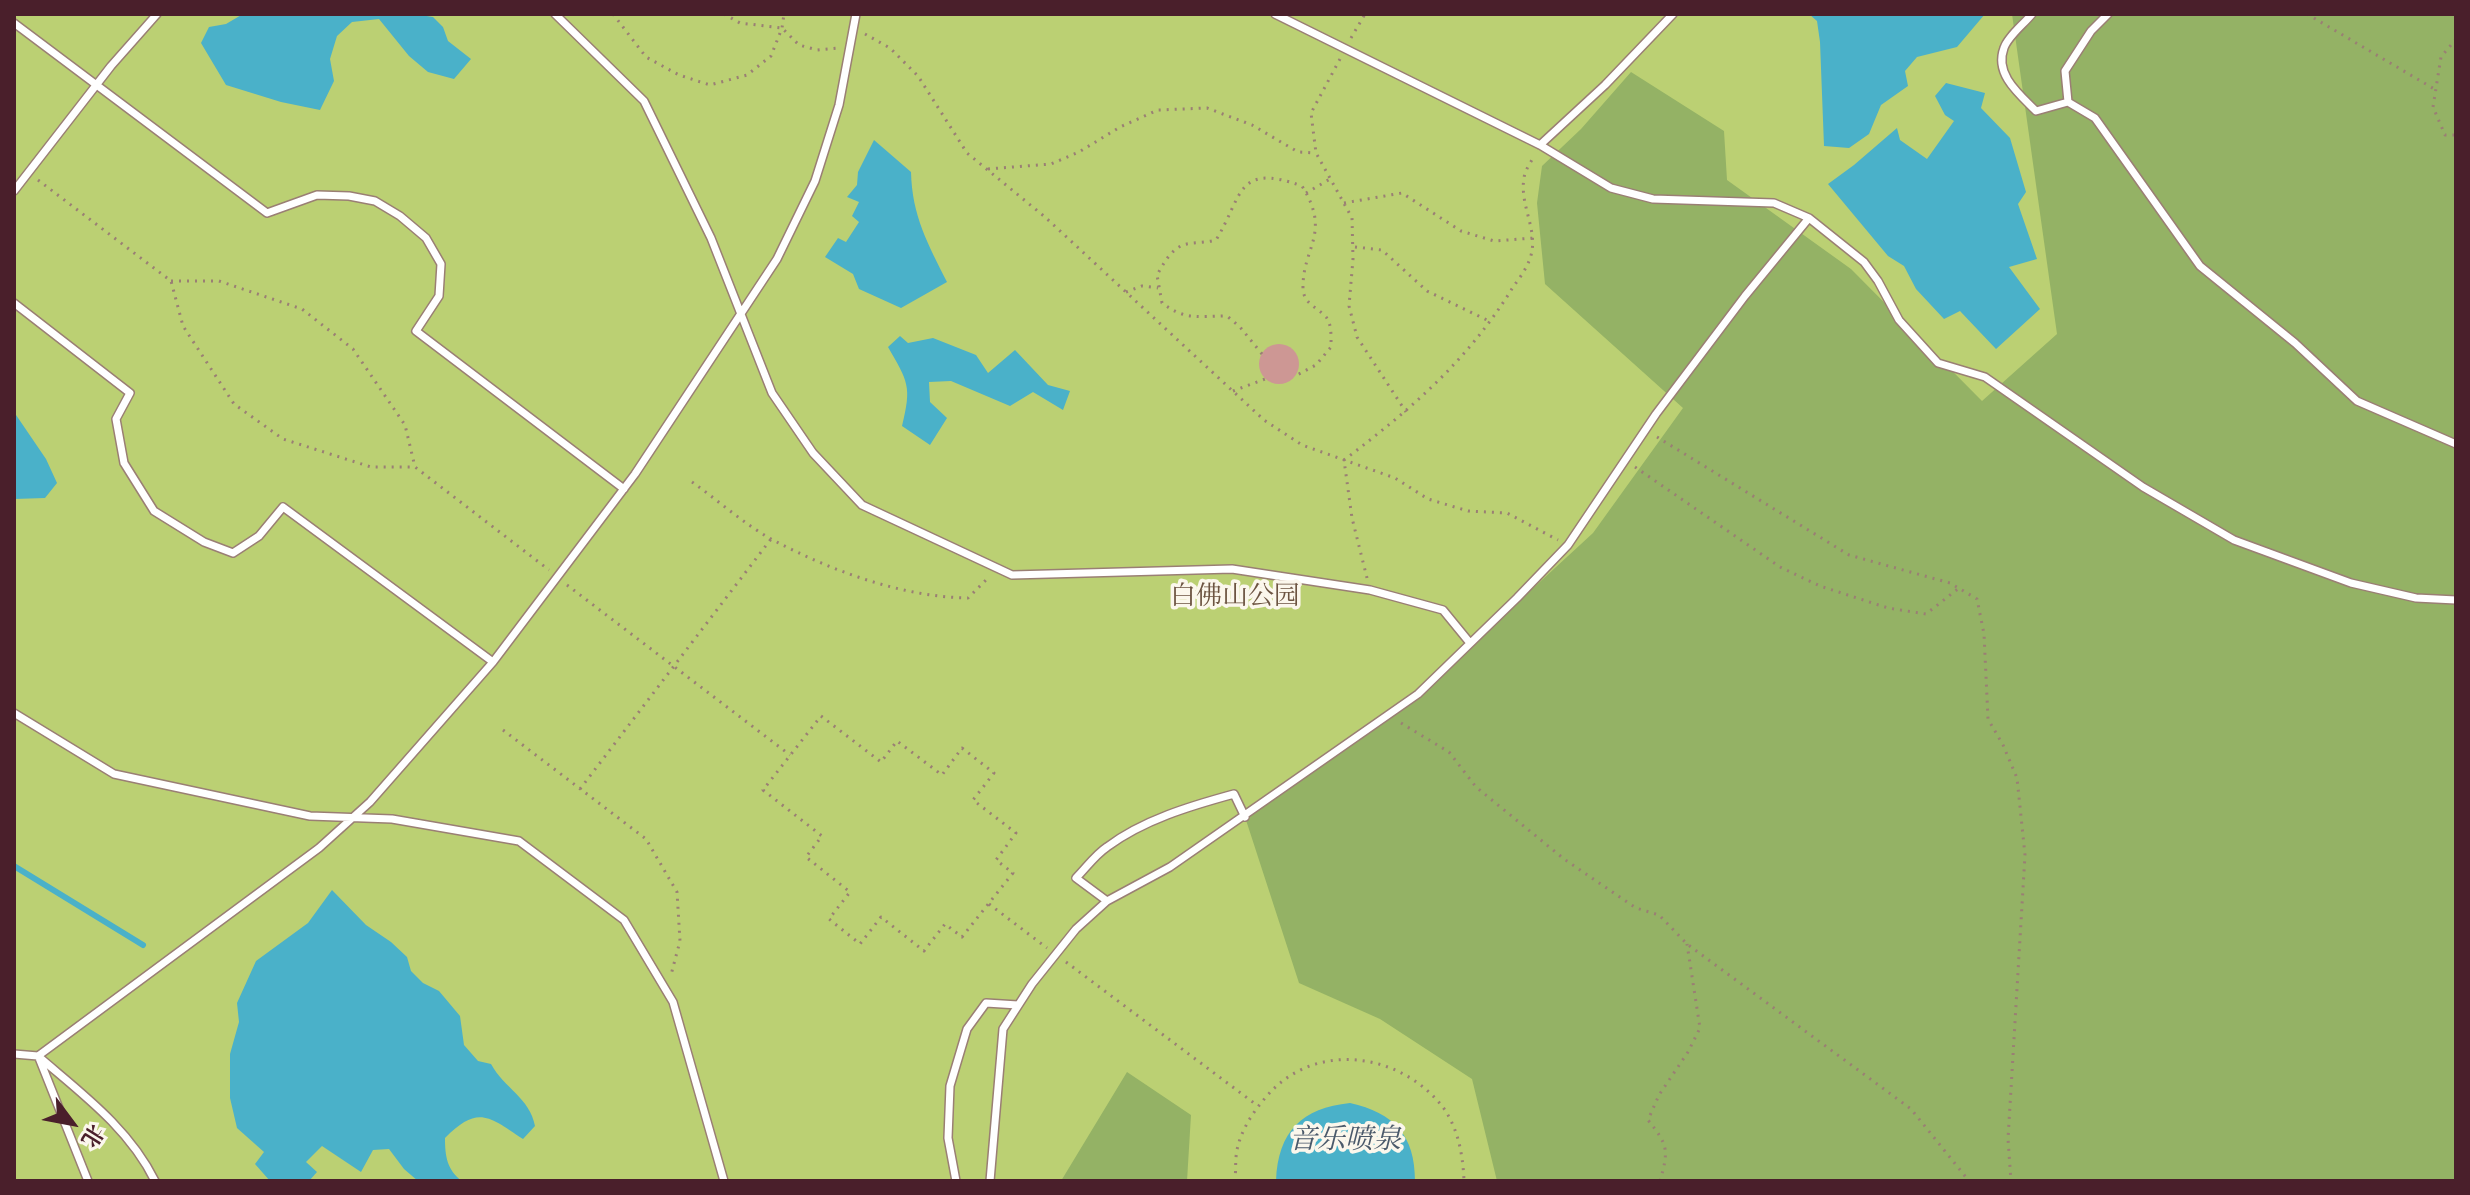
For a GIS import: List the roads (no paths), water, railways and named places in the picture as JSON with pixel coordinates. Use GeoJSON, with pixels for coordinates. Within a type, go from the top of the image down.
{"type":"FeatureCollection","features":[{"type":"Feature","properties":{"kind":"lane"},"geometry":{"type":"LineString","coordinates":[[14,191],[157,14]]}},
{"type":"Feature","properties":{"kind":"lane"},"geometry":{"type":"LineString","coordinates":[[555,14],[644,101],[711,238],[772,393],[813,453],[862,505],[1012,575],[1232,569],[1370,590],[1443,610],[1470,643]]}},
{"type":"Feature","properties":{"kind":"lane"},"geometry":{"type":"LineString","coordinates":[[38,1056],[319,848],[370,802],[493,662],[624,489],[777,259],[815,181],[839,105],[856,14]]}},
{"type":"Feature","properties":{"kind":"lane"},"geometry":{"type":"LineString","coordinates":[[1275,14],[1540,145],[1611,188],[1653,199],[1774,203],[1809,218],[1864,262],[1899,320],[1938,363],[1985,377],[2143,487],[2234,540],[2351,583],[2416,598],[2456,600]]}},
{"type":"Feature","properties":{"kind":"lane"},"geometry":{"type":"LineString","coordinates":[[1540,145],[1605,85],[1673,14]]}},
{"type":"Feature","properties":{"kind":"lane"},"geometry":{"type":"LineString","coordinates":[[2032,14],[2004,46],[2001,67],[2012,86],[2036,111],[2068,102],[2095,118],[2200,266],[2295,343],[2357,401],[2456,444]]}},
{"type":"Feature","properties":{"kind":"lane"},"geometry":{"type":"LineString","coordinates":[[2068,102],[2065,71],[2091,31],[2108,14]]}},
{"type":"Feature","properties":{"kind":"lane"},"geometry":{"type":"LineString","coordinates":[[14,23],[267,213],[317,195],[375,201],[400,216],[426,238],[441,264],[439,296],[416,331],[624,489]]}},
{"type":"Feature","properties":{"kind":"lane"},"geometry":{"type":"LineString","coordinates":[[990,1181],[1003,1029],[1076,929],[1107,901],[1170,867],[1418,694],[1568,545],[1645,430],[1745,296],[1809,218]]}},
{"type":"Feature","properties":{"kind":"lane"},"geometry":{"type":"LineString","coordinates":[[14,303],[130,393],[116,419],[124,463],[154,511],[204,542],[233,553],[259,536],[283,507],[493,662]]}},
{"type":"Feature","properties":{"kind":"lane"},"geometry":{"type":"LineString","coordinates":[[14,713],[114,774],[310,816],[392,819],[519,841],[624,920],[667,991],[692,1061],[724,1181]]}},
{"type":"Feature","properties":{"kind":"lane"},"geometry":{"type":"LineString","coordinates":[[1107,901],[1076,878],[1106,847],[1153,821],[1199,803],[1234,794],[1245,817]]}},
{"type":"Feature","properties":{"kind":"lane"},"geometry":{"type":"LineString","coordinates":[[956,1181],[948,1138],[950,1086],[967,1029],[986,1003],[1018,1005]]}},
{"type":"Feature","properties":{"kind":"lane"},"geometry":{"type":"LineString","coordinates":[[14,1054],[38,1056],[110,1118],[146,1164],[155,1181]]}},
{"type":"Feature","properties":{"kind":"lane"},"geometry":{"type":"LineString","coordinates":[[38,1056],[88,1181]]}},
{"type":"Feature","properties":{"kind":"water"},"geometry":{"type":"Polygon","coordinates":[[[243,14],[414,14],[433,17],[443,27],[448,41],[471,59],[454,79],[428,72],[409,56],[379,19],[352,22],[337,36],[330,59],[334,81],[320,110],[226,85],[201,43],[209,27],[226,24],[243,14]]]}},
{"type":"Feature","properties":{"kind":"water"},"geometry":{"type":"Polygon","coordinates":[[[1809,14],[1985,14],[1957,47],[1917,57],[1905,71],[1908,86],[1881,105],[1869,134],[1849,148],[1824,146],[1820,42],[1817,21],[1809,14]]]}},
{"type":"Feature","properties":{"kind":"water"},"geometry":{"type":"Polygon","coordinates":[[[1946,83],[1985,93],[1981,108],[2010,138],[2026,192],[2018,204],[2037,259],[2009,267],[2040,309],[1996,349],[1960,311],[1944,319],[1916,289],[1904,266],[1888,256],[1828,184],[1897,128],[1900,140],[1927,159],[1954,121],[1945,115],[1935,96],[1946,83]]]}},
{"type":"Feature","properties":{"kind":"water"},"geometry":{"type":"Polygon","coordinates":[[[874,140],[911,172],[918,216],[947,282],[901,308],[859,289],[853,274],[825,257],[838,238],[846,242],[859,222],[852,216],[859,202],[847,197],[857,185],[858,172],[874,140]]]}},
{"type":"Feature","properties":{"kind":"water"},"geometry":{"type":"Polygon","coordinates":[[[900,336],[908,343],[933,338],[976,355],[988,373],[1015,350],[1048,385],[1070,391],[1063,410],[1033,392],[1010,406],[951,381],[929,382],[930,402],[947,418],[930,445],[902,426],[907,402],[906,385],[888,347],[900,336]]]}},
{"type":"Feature","properties":{"kind":"water"},"geometry":{"type":"Polygon","coordinates":[[[14,412],[46,459],[57,483],[45,498],[14,499],[14,412]]]}},
{"type":"Feature","properties":{"kind":"water"},"geometry":{"type":"Polygon","coordinates":[[[332,890],[366,925],[407,957],[411,971],[423,983],[439,991],[460,1016],[464,1045],[478,1061],[491,1064],[532,1116],[535,1126],[523,1139],[501,1124],[483,1118],[466,1121],[445,1138],[448,1162],[462,1181],[418,1181],[389,1149],[373,1150],[361,1172],[322,1146],[306,1162],[317,1172],[309,1181],[270,1181],[255,1164],[264,1152],[237,1128],[230,1098],[230,1054],[239,1022],[237,1003],[256,961],[308,923],[332,890]]]}},
{"type":"Feature","properties":{"kind":"water","name":"音乐喷泉"},"geometry":{"type":"Polygon","coordinates":[[[1350,1103],[1379,1113],[1399,1128],[1411,1151],[1415,1181],[1276,1181],[1282,1148],[1296,1125],[1318,1110],[1350,1103]]]}},
{"type":"Feature","properties":{"kind":"waterway"},"geometry":{"type":"LineString","coordinates":[[14,866],[143,945]]}},
{"type":"Feature","properties":{"kind":"park label","name":"白佛山公园"},"geometry":{"type":"Point","coordinates":[1235,598]}}]}
